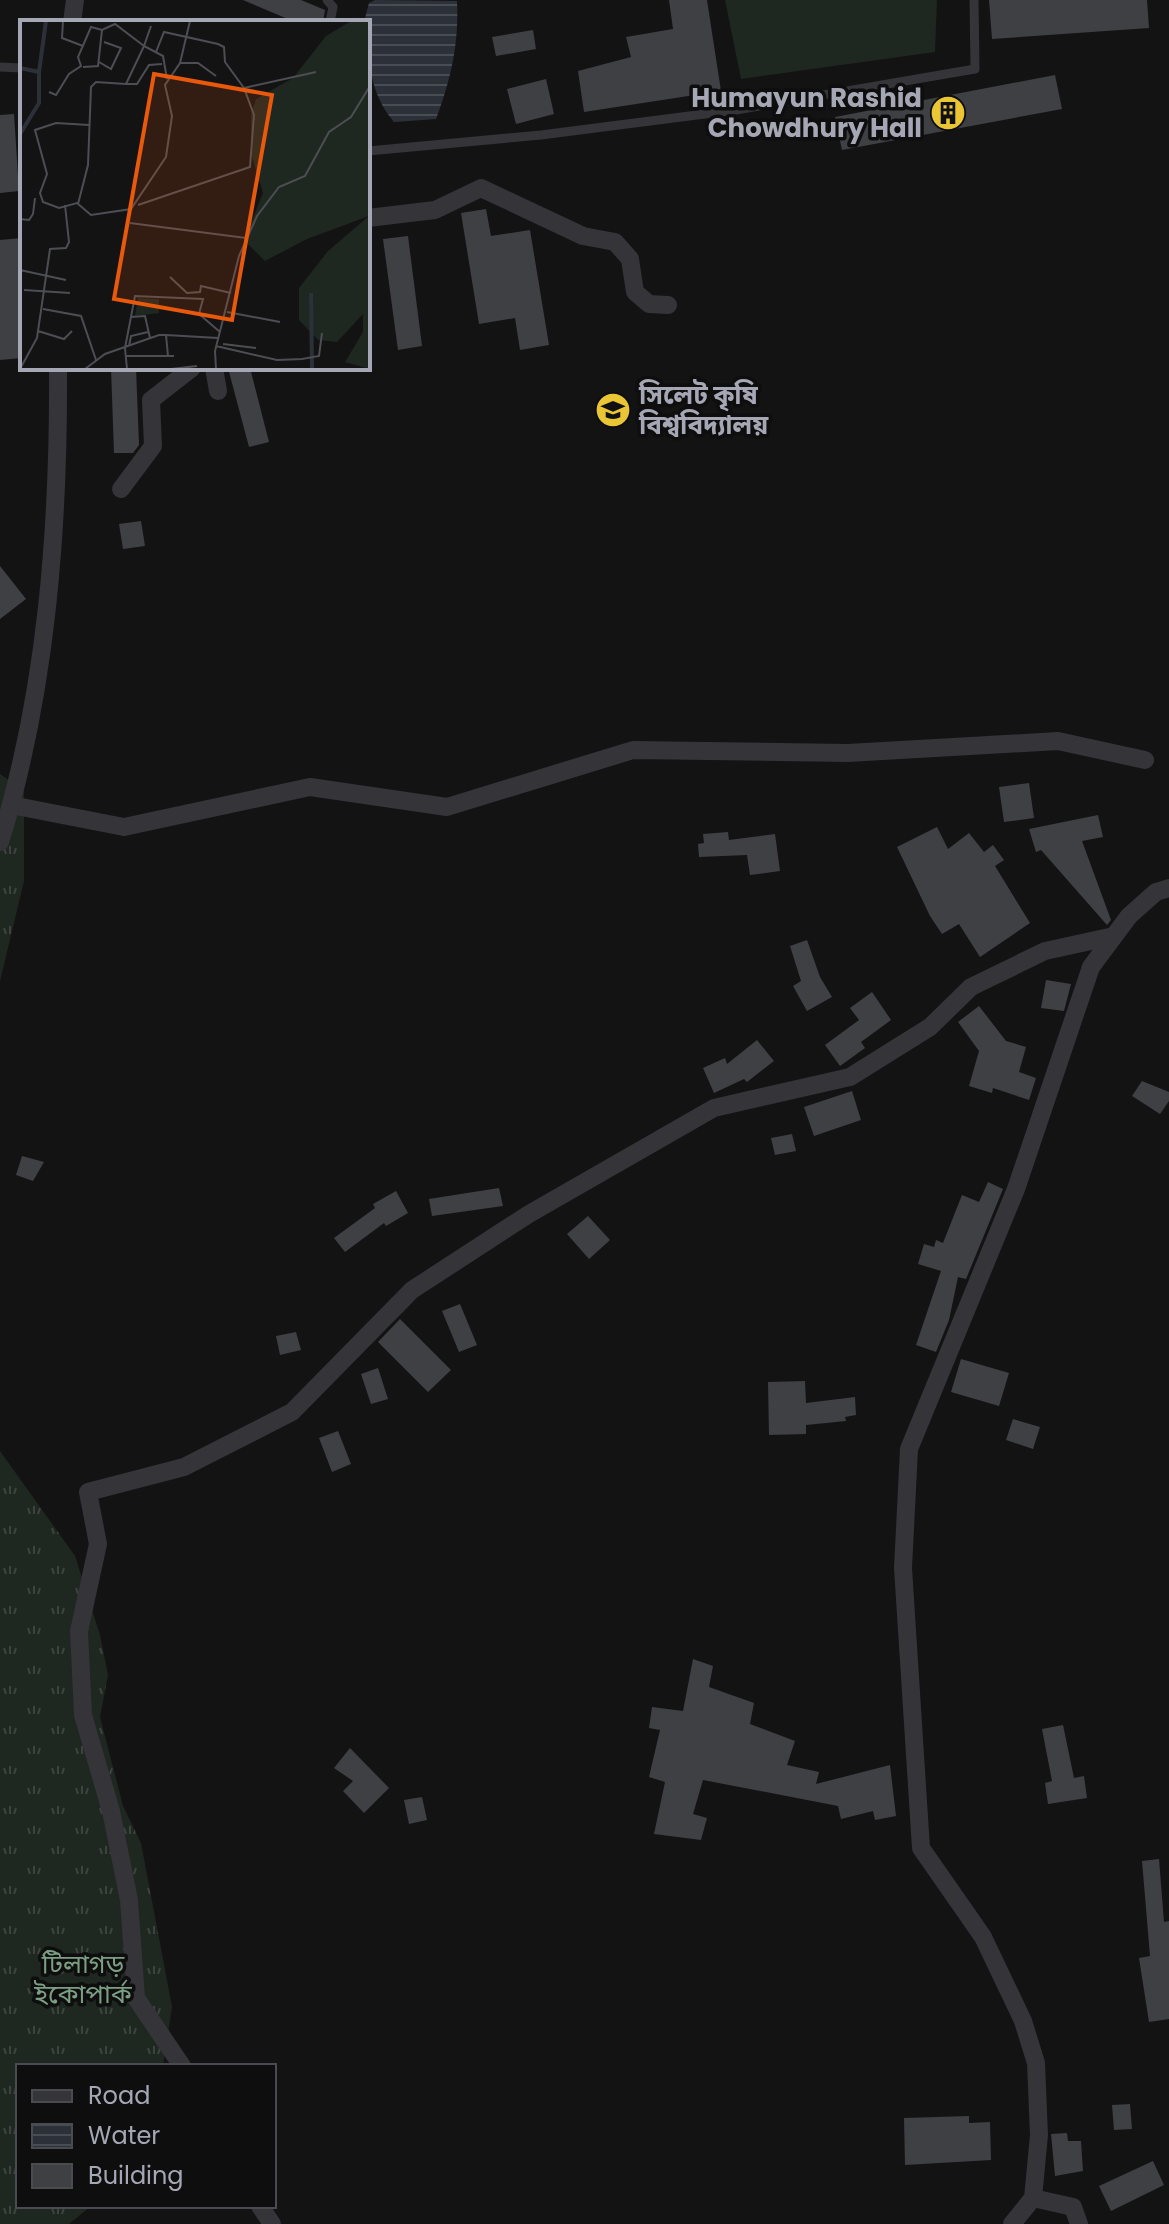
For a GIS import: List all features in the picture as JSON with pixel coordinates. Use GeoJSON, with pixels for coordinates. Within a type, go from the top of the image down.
{"type":"FeatureCollection","features":[{"type":"Feature","properties":{"kind":"street"},"geometry":{"type":"LineString","coordinates":[[72,20],[75,0]]}},
{"type":"Feature","properties":{"kind":"street"},"geometry":{"type":"LineString","coordinates":[[370,218],[435,210],[481,188],[583,236],[615,242],[630,259],[635,292],[649,304],[668,305]]}},
{"type":"Feature","properties":{"kind":"street"},"geometry":{"type":"LineString","coordinates":[[0,842],[11,805],[46,622],[58,466],[58,370]]}},
{"type":"Feature","properties":{"kind":"street"},"geometry":{"type":"LineString","coordinates":[[121,489],[153,446],[151,400],[189,370]]}},
{"type":"Feature","properties":{"kind":"street"},"geometry":{"type":"LineString","coordinates":[[214,370],[218,391]]}},
{"type":"Feature","properties":{"kind":"street"},"geometry":{"type":"LineString","coordinates":[[11,805],[124,827],[310,787],[447,807],[633,750],[848,753],[1058,741],[1145,760]]}},
{"type":"Feature","properties":{"kind":"street"},"geometry":{"type":"LineString","coordinates":[[1012,2224],[1033,2198],[1039,2135],[1036,2063],[1023,2021],[983,1937],[921,1848],[903,1568],[909,1449],[1016,1189],[1091,967],[1129,916],[1156,892],[1169,888]]}},
{"type":"Feature","properties":{"kind":"street"},"geometry":{"type":"LineString","coordinates":[[181,2064],[136,1998],[129,1900],[111,1811],[83,1715],[79,1631],[98,1544],[88,1492],[184,1467],[292,1412],[412,1290],[529,1214],[714,1108],[850,1077],[930,1027],[971,987],[1045,951],[1114,936]]}},
{"type":"Feature","properties":{"kind":"street"},"geometry":{"type":"LineString","coordinates":[[1033,2198],[1073,2207],[1079,2224]]}},
{"type":"Feature","properties":{"kind":"lane"},"geometry":{"type":"LineString","coordinates":[[327,0],[333,7],[330,20]]}},
{"type":"Feature","properties":{"kind":"lane"},"geometry":{"type":"LineString","coordinates":[[370,151],[541,135],[736,110],[975,69],[974,0]]}},
{"type":"Feature","properties":{"kind":"lane"},"geometry":{"type":"LineString","coordinates":[[0,67],[20,68]]}},
{"type":"Feature","properties":{"kind":"green space"},"geometry":{"type":"Polygon","coordinates":[[[725,0],[937,0],[935,52],[741,79],[725,0]]]}},
{"type":"Feature","properties":{"kind":"green space"},"geometry":{"type":"Polygon","coordinates":[[[0,774],[24,791],[24,881],[0,981],[0,774]]]}},
{"type":"Feature","properties":{"kind":"green space","name":"টিলাগড় ইকোপার্ক"},"geometry":{"type":"Polygon","coordinates":[[[0,1451],[75,1556],[100,1635],[108,1675],[100,1717],[123,1806],[141,1843],[172,2007],[163,2064],[16,2064],[16,2208],[89,2208],[69,2224],[0,2224],[0,1451]]]}},
{"type":"Feature","properties":{"kind":"water"},"geometry":{"type":"Polygon","coordinates":[[[375,0],[457,1],[453,61],[436,119],[394,122],[379,99],[370,62],[370,20],[365,20],[369,3],[375,0]]]}},
{"type":"Feature","properties":{"kind":"building"},"geometry":{"type":"Polygon","coordinates":[[[243,0],[301,0],[325,10],[323,20],[290,20],[243,0]]]}},
{"type":"Feature","properties":{"kind":"building"},"geometry":{"type":"Polygon","coordinates":[[[669,0],[707,0],[721,91],[584,112],[578,71],[631,57],[626,37],[673,29],[669,0]]]}},
{"type":"Feature","properties":{"kind":"building"},"geometry":{"type":"Polygon","coordinates":[[[989,0],[1147,0],[1149,28],[992,39],[989,0]]]}},
{"type":"Feature","properties":{"kind":"building"},"geometry":{"type":"Polygon","coordinates":[[[533,30],[536,49],[496,56],[492,37],[533,30]]]}},
{"type":"Feature","properties":{"kind":"building","name":"Humayun Rashid Chowdhury Hall"},"geometry":{"type":"Polygon","coordinates":[[[1055,75],[1062,109],[842,150],[835,117],[1055,75]]]}},
{"type":"Feature","properties":{"kind":"building"},"geometry":{"type":"Polygon","coordinates":[[[546,79],[554,114],[516,124],[507,89],[546,79]]]}},
{"type":"Feature","properties":{"kind":"building"},"geometry":{"type":"Polygon","coordinates":[[[14,114],[19,191],[0,193],[0,115],[14,114]]]}},
{"type":"Feature","properties":{"kind":"building"},"geometry":{"type":"Polygon","coordinates":[[[486,209],[491,236],[530,230],[549,345],[520,350],[515,318],[479,324],[461,213],[486,209]]]}},
{"type":"Feature","properties":{"kind":"building"},"geometry":{"type":"Polygon","coordinates":[[[408,236],[422,346],[398,350],[383,239],[408,236]]]}},
{"type":"Feature","properties":{"kind":"building"},"geometry":{"type":"Polygon","coordinates":[[[20,238],[20,358],[0,360],[0,240],[20,238]]]}},
{"type":"Feature","properties":{"kind":"building"},"geometry":{"type":"Polygon","coordinates":[[[111,370],[136,370],[139,445],[133,453],[114,453],[111,370]]]}},
{"type":"Feature","properties":{"kind":"building"},"geometry":{"type":"Polygon","coordinates":[[[229,370],[251,370],[269,442],[249,447],[229,370]]]}},
{"type":"Feature","properties":{"kind":"building"},"geometry":{"type":"Polygon","coordinates":[[[141,521],[145,546],[123,549],[119,524],[141,521]]]}},
{"type":"Feature","properties":{"kind":"building"},"geometry":{"type":"Polygon","coordinates":[[[0,566],[26,599],[0,619],[0,566]]]}},
{"type":"Feature","properties":{"kind":"building"},"geometry":{"type":"Polygon","coordinates":[[[1029,783],[1034,818],[1004,822],[999,787],[1029,783]]]}},
{"type":"Feature","properties":{"kind":"building"},"geometry":{"type":"Polygon","coordinates":[[[1098,815],[1103,837],[1082,841],[1111,920],[1107,925],[1041,850],[1036,852],[1029,829],[1098,815]]]}},
{"type":"Feature","properties":{"kind":"building"},"geometry":{"type":"Polygon","coordinates":[[[937,827],[948,849],[969,833],[984,852],[993,845],[1004,860],[995,866],[1030,923],[980,957],[959,924],[942,934],[897,847],[937,827]]]}},
{"type":"Feature","properties":{"kind":"building"},"geometry":{"type":"Polygon","coordinates":[[[728,832],[729,840],[775,834],[780,871],[750,875],[747,855],[699,857],[698,844],[704,843],[703,834],[728,832]]]}},
{"type":"Feature","properties":{"kind":"building"},"geometry":{"type":"Polygon","coordinates":[[[807,940],[820,977],[832,997],[807,1011],[793,986],[801,981],[790,946],[807,940]]]}},
{"type":"Feature","properties":{"kind":"building"},"geometry":{"type":"Polygon","coordinates":[[[1046,980],[1071,984],[1064,1011],[1041,1008],[1046,980]]]}},
{"type":"Feature","properties":{"kind":"building"},"geometry":{"type":"Polygon","coordinates":[[[872,992],[891,1020],[861,1042],[865,1048],[840,1066],[825,1045],[859,1020],[850,1008],[872,992]]]}},
{"type":"Feature","properties":{"kind":"building"},"geometry":{"type":"Polygon","coordinates":[[[979,1006],[1006,1041],[1026,1047],[1019,1072],[1036,1078],[1029,1100],[993,1088],[992,1093],[969,1086],[979,1051],[958,1022],[979,1006]]]}},
{"type":"Feature","properties":{"kind":"building"},"geometry":{"type":"Polygon","coordinates":[[[757,1040],[774,1061],[747,1082],[744,1079],[714,1093],[703,1068],[725,1058],[727,1064],[757,1040]]]}},
{"type":"Feature","properties":{"kind":"building"},"geometry":{"type":"Polygon","coordinates":[[[1142,1081],[1169,1092],[1169,1101],[1160,1114],[1132,1096],[1142,1081]]]}},
{"type":"Feature","properties":{"kind":"building"},"geometry":{"type":"Polygon","coordinates":[[[852,1091],[861,1120],[814,1136],[804,1107],[852,1091]]]}},
{"type":"Feature","properties":{"kind":"building"},"geometry":{"type":"Polygon","coordinates":[[[792,1134],[796,1151],[775,1155],[771,1138],[792,1134]]]}},
{"type":"Feature","properties":{"kind":"building"},"geometry":{"type":"Polygon","coordinates":[[[22,1156],[44,1162],[33,1181],[16,1175],[22,1156]]]}},
{"type":"Feature","properties":{"kind":"building"},"geometry":{"type":"Polygon","coordinates":[[[988,1182],[1003,1189],[966,1279],[958,1277],[949,1320],[936,1352],[916,1345],[941,1271],[918,1264],[924,1244],[934,1247],[936,1240],[943,1243],[962,1195],[979,1202],[988,1182]]]}},
{"type":"Feature","properties":{"kind":"building"},"geometry":{"type":"Polygon","coordinates":[[[499,1188],[503,1206],[432,1216],[429,1199],[499,1188]]]}},
{"type":"Feature","properties":{"kind":"building"},"geometry":{"type":"Polygon","coordinates":[[[396,1191],[408,1213],[386,1226],[384,1223],[345,1252],[334,1238],[375,1208],[373,1204],[396,1191]]]}},
{"type":"Feature","properties":{"kind":"building"},"geometry":{"type":"Polygon","coordinates":[[[588,1216],[610,1240],[589,1259],[567,1234],[588,1216]]]}},
{"type":"Feature","properties":{"kind":"building"},"geometry":{"type":"Polygon","coordinates":[[[460,1304],[477,1345],[459,1352],[442,1311],[460,1304]]]}},
{"type":"Feature","properties":{"kind":"building"},"geometry":{"type":"Polygon","coordinates":[[[400,1319],[451,1370],[428,1392],[378,1342],[400,1319]]]}},
{"type":"Feature","properties":{"kind":"building"},"geometry":{"type":"Polygon","coordinates":[[[296,1332],[301,1350],[280,1355],[276,1336],[296,1332]]]}},
{"type":"Feature","properties":{"kind":"building"},"geometry":{"type":"Polygon","coordinates":[[[961,1359],[1009,1373],[999,1406],[951,1392],[961,1359]]]}},
{"type":"Feature","properties":{"kind":"building"},"geometry":{"type":"Polygon","coordinates":[[[378,1368],[388,1399],[371,1404],[361,1374],[378,1368]]]}},
{"type":"Feature","properties":{"kind":"building"},"geometry":{"type":"Polygon","coordinates":[[[805,1381],[806,1403],[855,1397],[856,1415],[845,1417],[846,1421],[806,1425],[806,1434],[769,1435],[768,1382],[805,1381]]]}},
{"type":"Feature","properties":{"kind":"building"},"geometry":{"type":"Polygon","coordinates":[[[1013,1419],[1040,1427],[1033,1449],[1006,1440],[1013,1419]]]}},
{"type":"Feature","properties":{"kind":"building"},"geometry":{"type":"Polygon","coordinates":[[[338,1431],[351,1464],[332,1472],[319,1438],[338,1431]]]}},
{"type":"Feature","properties":{"kind":"building"},"geometry":{"type":"Polygon","coordinates":[[[693,1659],[713,1666],[709,1687],[754,1703],[750,1724],[795,1741],[787,1765],[819,1772],[816,1784],[890,1765],[896,1816],[875,1820],[873,1811],[841,1819],[838,1806],[703,1780],[693,1814],[707,1818],[701,1840],[654,1834],[665,1782],[649,1777],[660,1730],[649,1728],[652,1707],[683,1711],[693,1659]]]}},
{"type":"Feature","properties":{"kind":"building"},"geometry":{"type":"Polygon","coordinates":[[[1063,1725],[1074,1778],[1084,1776],[1087,1798],[1048,1804],[1045,1783],[1052,1781],[1042,1729],[1063,1725]]]}},
{"type":"Feature","properties":{"kind":"building"},"geometry":{"type":"Polygon","coordinates":[[[350,1748],[389,1788],[364,1813],[343,1791],[353,1781],[334,1768],[350,1748]]]}},
{"type":"Feature","properties":{"kind":"building"},"geometry":{"type":"Polygon","coordinates":[[[422,1797],[427,1820],[409,1824],[404,1800],[422,1797]]]}},
{"type":"Feature","properties":{"kind":"building"},"geometry":{"type":"Polygon","coordinates":[[[1159,1859],[1164,1922],[1169,1921],[1169,2019],[1149,2022],[1139,1958],[1150,1956],[1142,1861],[1159,1859]]]}},
{"type":"Feature","properties":{"kind":"building"},"geometry":{"type":"Polygon","coordinates":[[[1130,2104],[1132,2129],[1114,2130],[1112,2105],[1130,2104]]]}},
{"type":"Feature","properties":{"kind":"building"},"geometry":{"type":"Polygon","coordinates":[[[969,2116],[969,2123],[990,2122],[991,2160],[905,2165],[904,2118],[969,2116]]]}},
{"type":"Feature","properties":{"kind":"building"},"geometry":{"type":"Polygon","coordinates":[[[1067,2133],[1068,2141],[1081,2141],[1083,2171],[1055,2176],[1051,2134],[1067,2133]]]}},
{"type":"Feature","properties":{"kind":"building"},"geometry":{"type":"Polygon","coordinates":[[[1153,2161],[1164,2185],[1111,2211],[1099,2186],[1153,2161]]]}},
{"type":"Feature","properties":{"kind":"place","name":"Humayun Rashid Chowdhury Hall"},"geometry":{"type":"Point","coordinates":[948,113]}},
{"type":"Feature","properties":{"kind":"place","name":"সিলেট কৃষি বিশ্ববিদ্যালয়"},"geometry":{"type":"Point","coordinates":[613,410]}}]}
